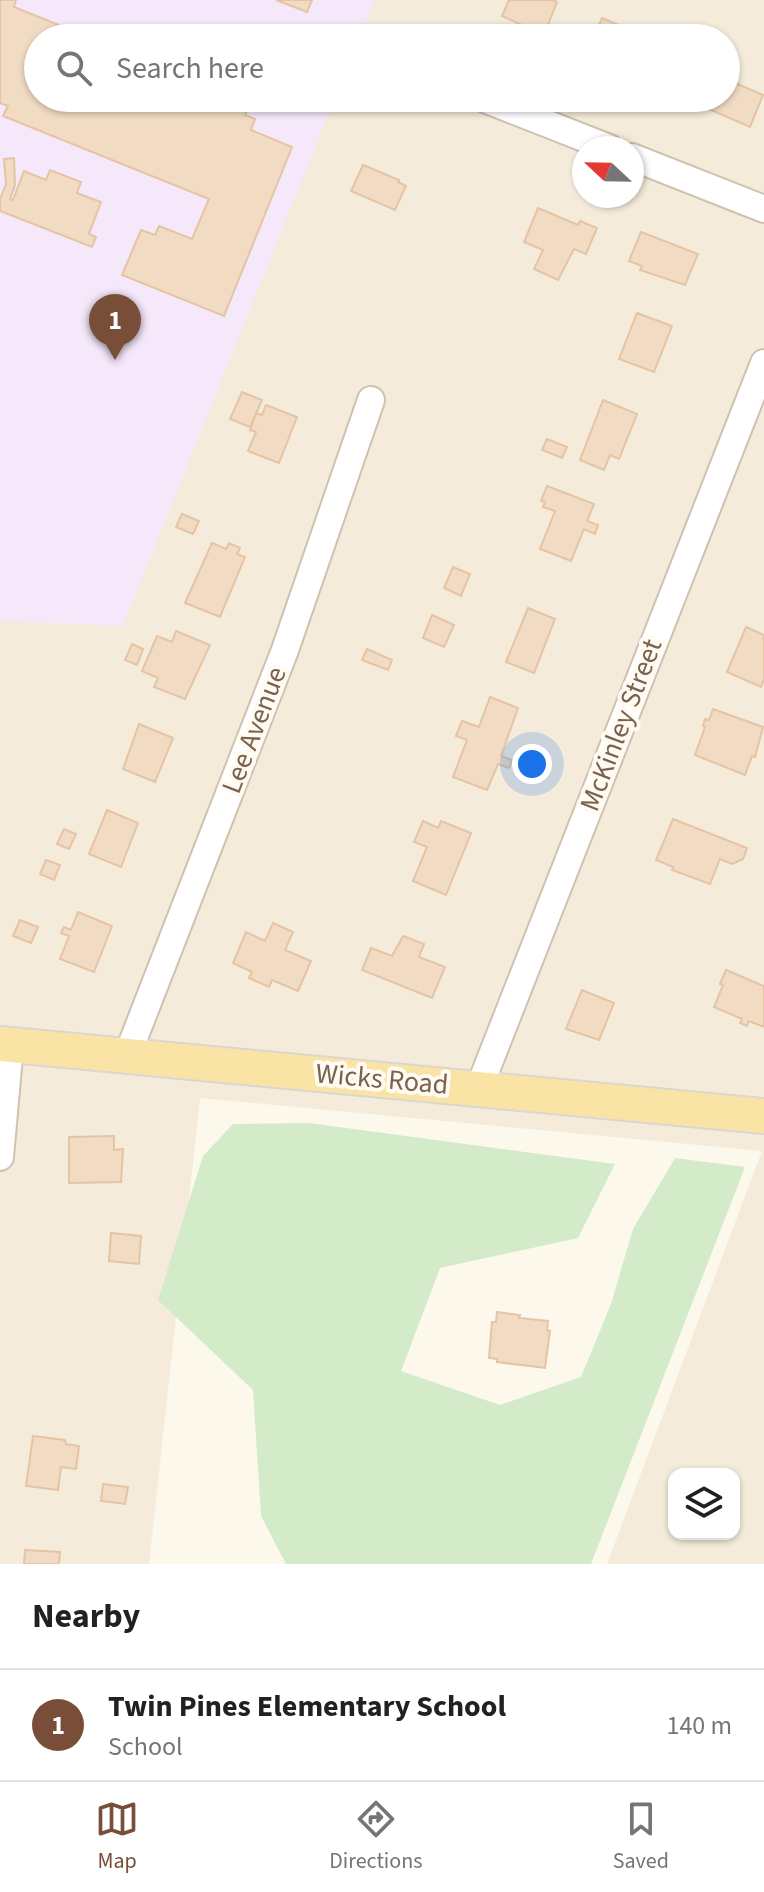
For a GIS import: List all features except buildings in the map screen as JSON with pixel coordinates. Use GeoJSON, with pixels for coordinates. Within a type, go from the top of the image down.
{"type":"FeatureCollection","features":[{"type":"Feature","properties":{"kind":"main road","name":"Wicks Road"},"geometry":{"type":"LineString","coordinates":[[5,1044],[764,1116]]}},
{"type":"Feature","properties":{"kind":"street"},"geometry":{"type":"LineString","coordinates":[[519,112],[579,136]]}},
{"type":"Feature","properties":{"kind":"street"},"geometry":{"type":"LineString","coordinates":[[644,162],[764,209]]}},
{"type":"Feature","properties":{"kind":"street","name":"McKinley Street"},"geometry":{"type":"LineString","coordinates":[[479,1088],[764,363]]}},
{"type":"Feature","properties":{"kind":"street","name":"Lee Avenue"},"geometry":{"type":"LineString","coordinates":[[127,1056],[285,650],[371,400]]}},
{"type":"Feature","properties":{"kind":"street"},"geometry":{"type":"LineString","coordinates":[[0,1157],[5,1044]]}},
{"type":"Feature","properties":{"kind":"shaded area"},"geometry":{"type":"Polygon","coordinates":[[[0,0],[764,0],[764,1564],[607,1564],[762,1151],[200,1098],[149,1564],[0,1564],[0,0]]]}},
{"type":"Feature","properties":{"kind":"shaded area"},"geometry":{"type":"Polygon","coordinates":[[[0,0],[375,0],[366,24],[24,24],[24,112],[329,112],[123,626],[0,621],[0,0]]]}},
{"type":"Feature","properties":{"kind":"green space"},"geometry":{"type":"Polygon","coordinates":[[[309,1123],[615,1164],[578,1238],[440,1268],[401,1371],[500,1405],[581,1377],[611,1304],[633,1229],[675,1158],[745,1167],[591,1564],[286,1564],[261,1516],[253,1390],[158,1300],[203,1156],[233,1124],[309,1123]]]}},
{"type":"Feature","properties":{"kind":"place","name":"Twin Pines Elementary School"},"geometry":{"type":"Point","coordinates":[115,360]}}]}
